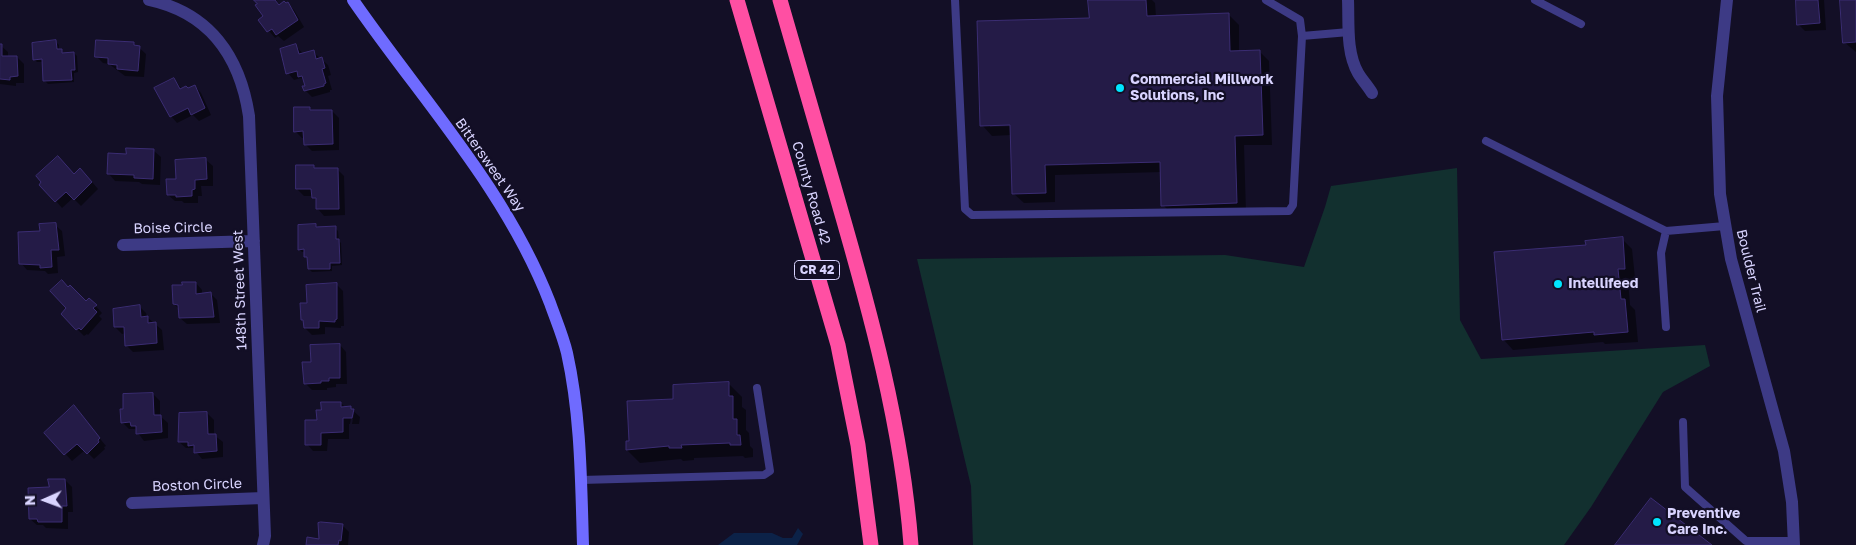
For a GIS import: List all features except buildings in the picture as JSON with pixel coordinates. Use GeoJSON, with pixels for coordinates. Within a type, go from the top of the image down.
{"type":"FeatureCollection","features":[{"type":"Feature","properties":{"kind":"highway","name":"County Road 42"},"geometry":{"type":"LineString","coordinates":[[737,0],[838,345],[858,445],[871,545]]}},
{"type":"Feature","properties":{"kind":"highway","name":"County Road 42"},"geometry":{"type":"LineString","coordinates":[[780,0],[876,337],[898,437],[911,545]]}},
{"type":"Feature","properties":{"kind":"street","name":"148th Street West"},"geometry":{"type":"LineString","coordinates":[[150,0],[165,3],[195,18],[219,41],[235,65],[246,93],[249,116],[254,241],[265,536],[263,545]]}},
{"type":"Feature","properties":{"kind":"street","name":"Bittersweet Way"},"geometry":{"type":"LineString","coordinates":[[354,0],[482,174],[513,224],[540,277],[561,333],[576,408],[583,545]]}},
{"type":"Feature","properties":{"kind":"street"},"geometry":{"type":"LineString","coordinates":[[1348,0],[1349,41],[1358,72],[1372,93]]}},
{"type":"Feature","properties":{"kind":"street","name":"Boulder Trail"},"geometry":{"type":"LineString","coordinates":[[1727,0],[1717,96],[1720,194],[1731,258],[1784,451],[1792,502],[1794,543]]}},
{"type":"Feature","properties":{"kind":"street","name":"Boise Circle"},"geometry":{"type":"LineString","coordinates":[[123,245],[254,241]]}},
{"type":"Feature","properties":{"kind":"street","name":"Boston Circle"},"geometry":{"type":"LineString","coordinates":[[132,503],[263,498]]}},
{"type":"Feature","properties":{"kind":"lane"},"geometry":{"type":"LineString","coordinates":[[955,0],[965,208],[972,215],[1290,211],[1293,205],[1302,36],[1300,20],[1266,0]]}},
{"type":"Feature","properties":{"kind":"lane"},"geometry":{"type":"LineString","coordinates":[[1536,0],[1581,24]]}},
{"type":"Feature","properties":{"kind":"lane"},"geometry":{"type":"LineString","coordinates":[[1302,36],[1349,32]]}},
{"type":"Feature","properties":{"kind":"lane"},"geometry":{"type":"LineString","coordinates":[[1486,140],[1666,231],[1725,226]]}},
{"type":"Feature","properties":{"kind":"lane"},"geometry":{"type":"LineString","coordinates":[[1666,231],[1661,253],[1666,327]]}},
{"type":"Feature","properties":{"kind":"lane"},"geometry":{"type":"LineString","coordinates":[[581,480],[764,475],[770,471],[757,388]]}},
{"type":"Feature","properties":{"kind":"lane"},"geometry":{"type":"LineString","coordinates":[[1683,422],[1685,487],[1745,543],[1794,543]]}},
{"type":"Feature","properties":{"kind":"green space"},"geometry":{"type":"Polygon","coordinates":[[[1457,168],[1460,320],[1481,359],[1705,345],[1710,366],[1663,392],[1591,507],[1564,545],[973,545],[971,486],[917,259],[1225,255],[1304,267],[1331,186],[1457,168]]]}},
{"type":"Feature","properties":{"kind":"water"},"geometry":{"type":"Polygon","coordinates":[[[798,528],[803,534],[797,545],[718,545],[734,533],[772,533],[783,538],[792,538],[798,528]]]}},
{"type":"Feature","properties":{"kind":"place","name":"Commercial Millwork Solutions, Inc"},"geometry":{"type":"Point","coordinates":[1120,88]}},
{"type":"Feature","properties":{"kind":"place","name":"Intellifeed"},"geometry":{"type":"Point","coordinates":[1558,284]}},
{"type":"Feature","properties":{"kind":"place","name":"Preventive Care Inc."},"geometry":{"type":"Point","coordinates":[1657,522]}}]}
